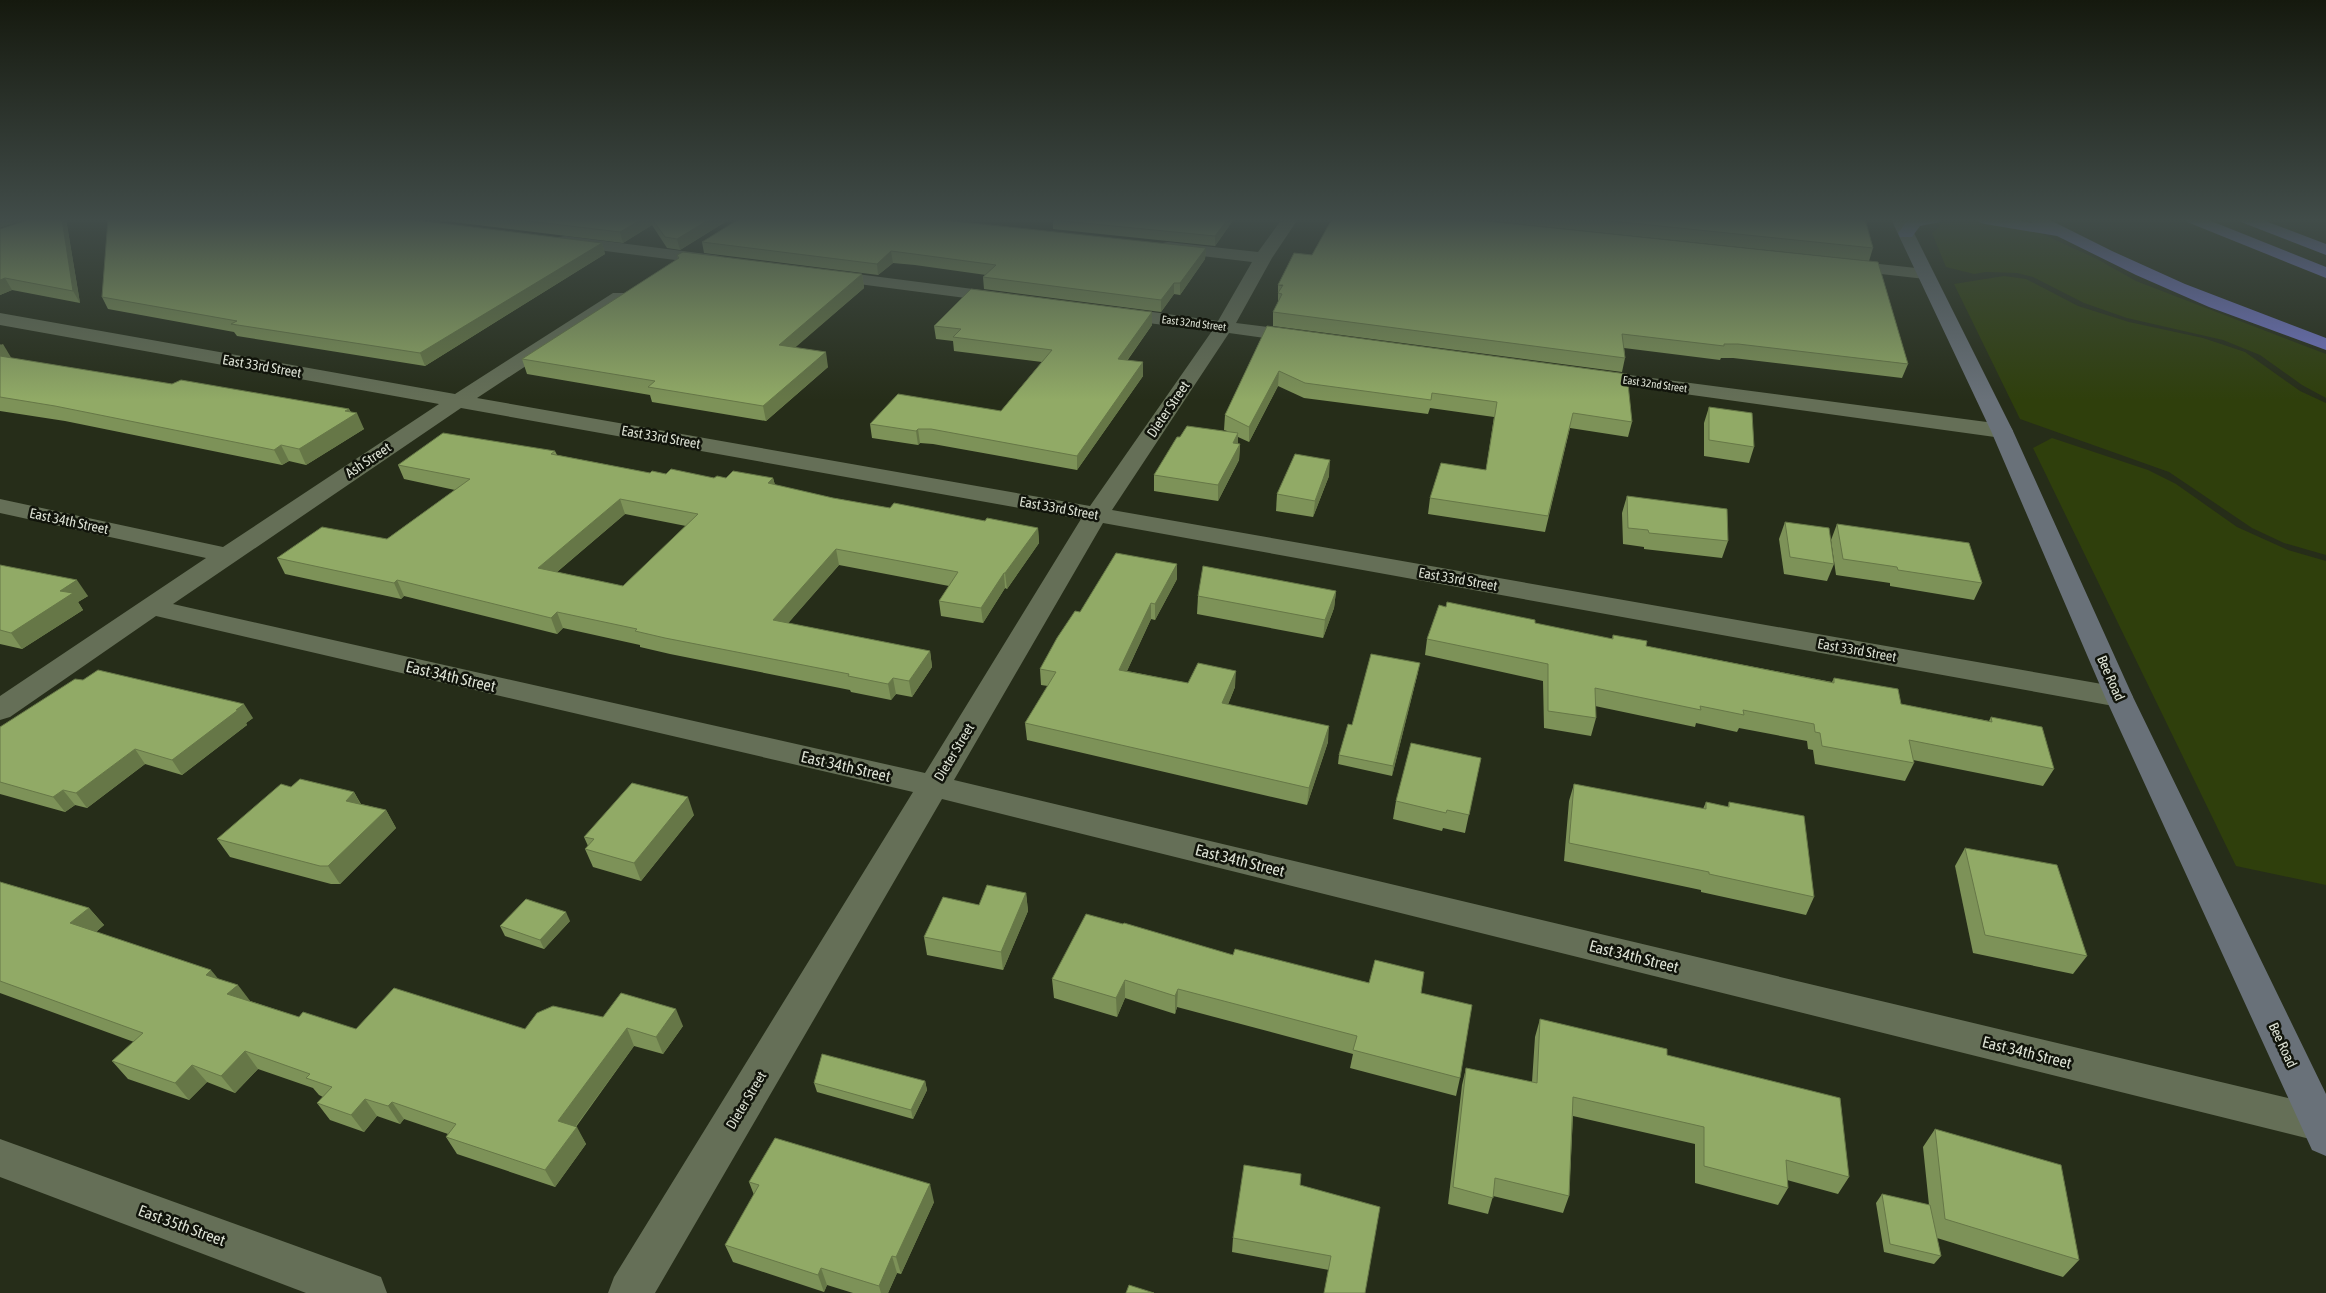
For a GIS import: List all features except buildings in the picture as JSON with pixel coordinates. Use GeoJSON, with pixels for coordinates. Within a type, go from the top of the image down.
{"type":"FeatureCollection","features":[{"type":"Feature","properties":{"kind":"highway"},"geometry":{"type":"LineString","coordinates":[[2163,279],[2279,329],[2326,344]]}},
{"type":"Feature","properties":{"kind":"main road","name":"Bee Road"},"geometry":{"type":"LineString","coordinates":[[1929,279],[2002,431],[2119,697],[2324,1128]]}},
{"type":"Feature","properties":{"kind":"street"},"geometry":{"type":"LineString","coordinates":[[860,279],[1018,300]]}},
{"type":"Feature","properties":{"kind":"street","name":"Dieter Street"},"geometry":{"type":"LineString","coordinates":[[630,1293],[1096,515],[1224,327],[1252,279]]}},
{"type":"Feature","properties":{"kind":"street","name":"Ash Street"},"geometry":{"type":"LineString","coordinates":[[0,710],[225,555],[458,401],[634,288]]}},
{"type":"Feature","properties":{"kind":"street","name":"East 32nd Street"},"geometry":{"type":"LineString","coordinates":[[1096,310],[1323,340]]}},
{"type":"Feature","properties":{"kind":"street","name":"East 33rd Street"},"geometry":{"type":"LineString","coordinates":[[0,319],[2119,697]]}},
{"type":"Feature","properties":{"kind":"street","name":"East 32nd Street"},"geometry":{"type":"LineString","coordinates":[[1569,373],[2002,431]]}},
{"type":"Feature","properties":{"kind":"street","name":"East 34th Street"},"geometry":{"type":"LineString","coordinates":[[0,506],[225,555]]}},
{"type":"Feature","properties":{"kind":"street","name":"East 34th Street"},"geometry":{"type":"LineString","coordinates":[[151,607],[934,786],[2324,1128]]}},
{"type":"Feature","properties":{"kind":"street","name":"East 35th Street"},"geometry":{"type":"LineString","coordinates":[[0,1158],[365,1293]]}},
{"type":"Feature","properties":{"kind":"green space"},"geometry":{"type":"Polygon","coordinates":[[[1983,279],[2027,279],[2078,306],[2129,322],[2203,338],[2245,352],[2300,391],[2326,403],[2326,555],[2284,543],[2252,528],[2169,472],[2020,419],[1954,284],[1983,279]]]}},
{"type":"Feature","properties":{"kind":"green space"},"geometry":{"type":"Polygon","coordinates":[[[2038,279],[2133,279],[2326,354],[2326,398],[2302,385],[2260,355],[2223,340],[2127,318],[2084,303],[2038,279]]]}},
{"type":"Feature","properties":{"kind":"green space"},"geometry":{"type":"Polygon","coordinates":[[[2052,438],[2148,470],[2176,484],[2237,527],[2288,550],[2326,561],[2326,885],[2236,866],[2033,448],[2052,438]]]}}]}
